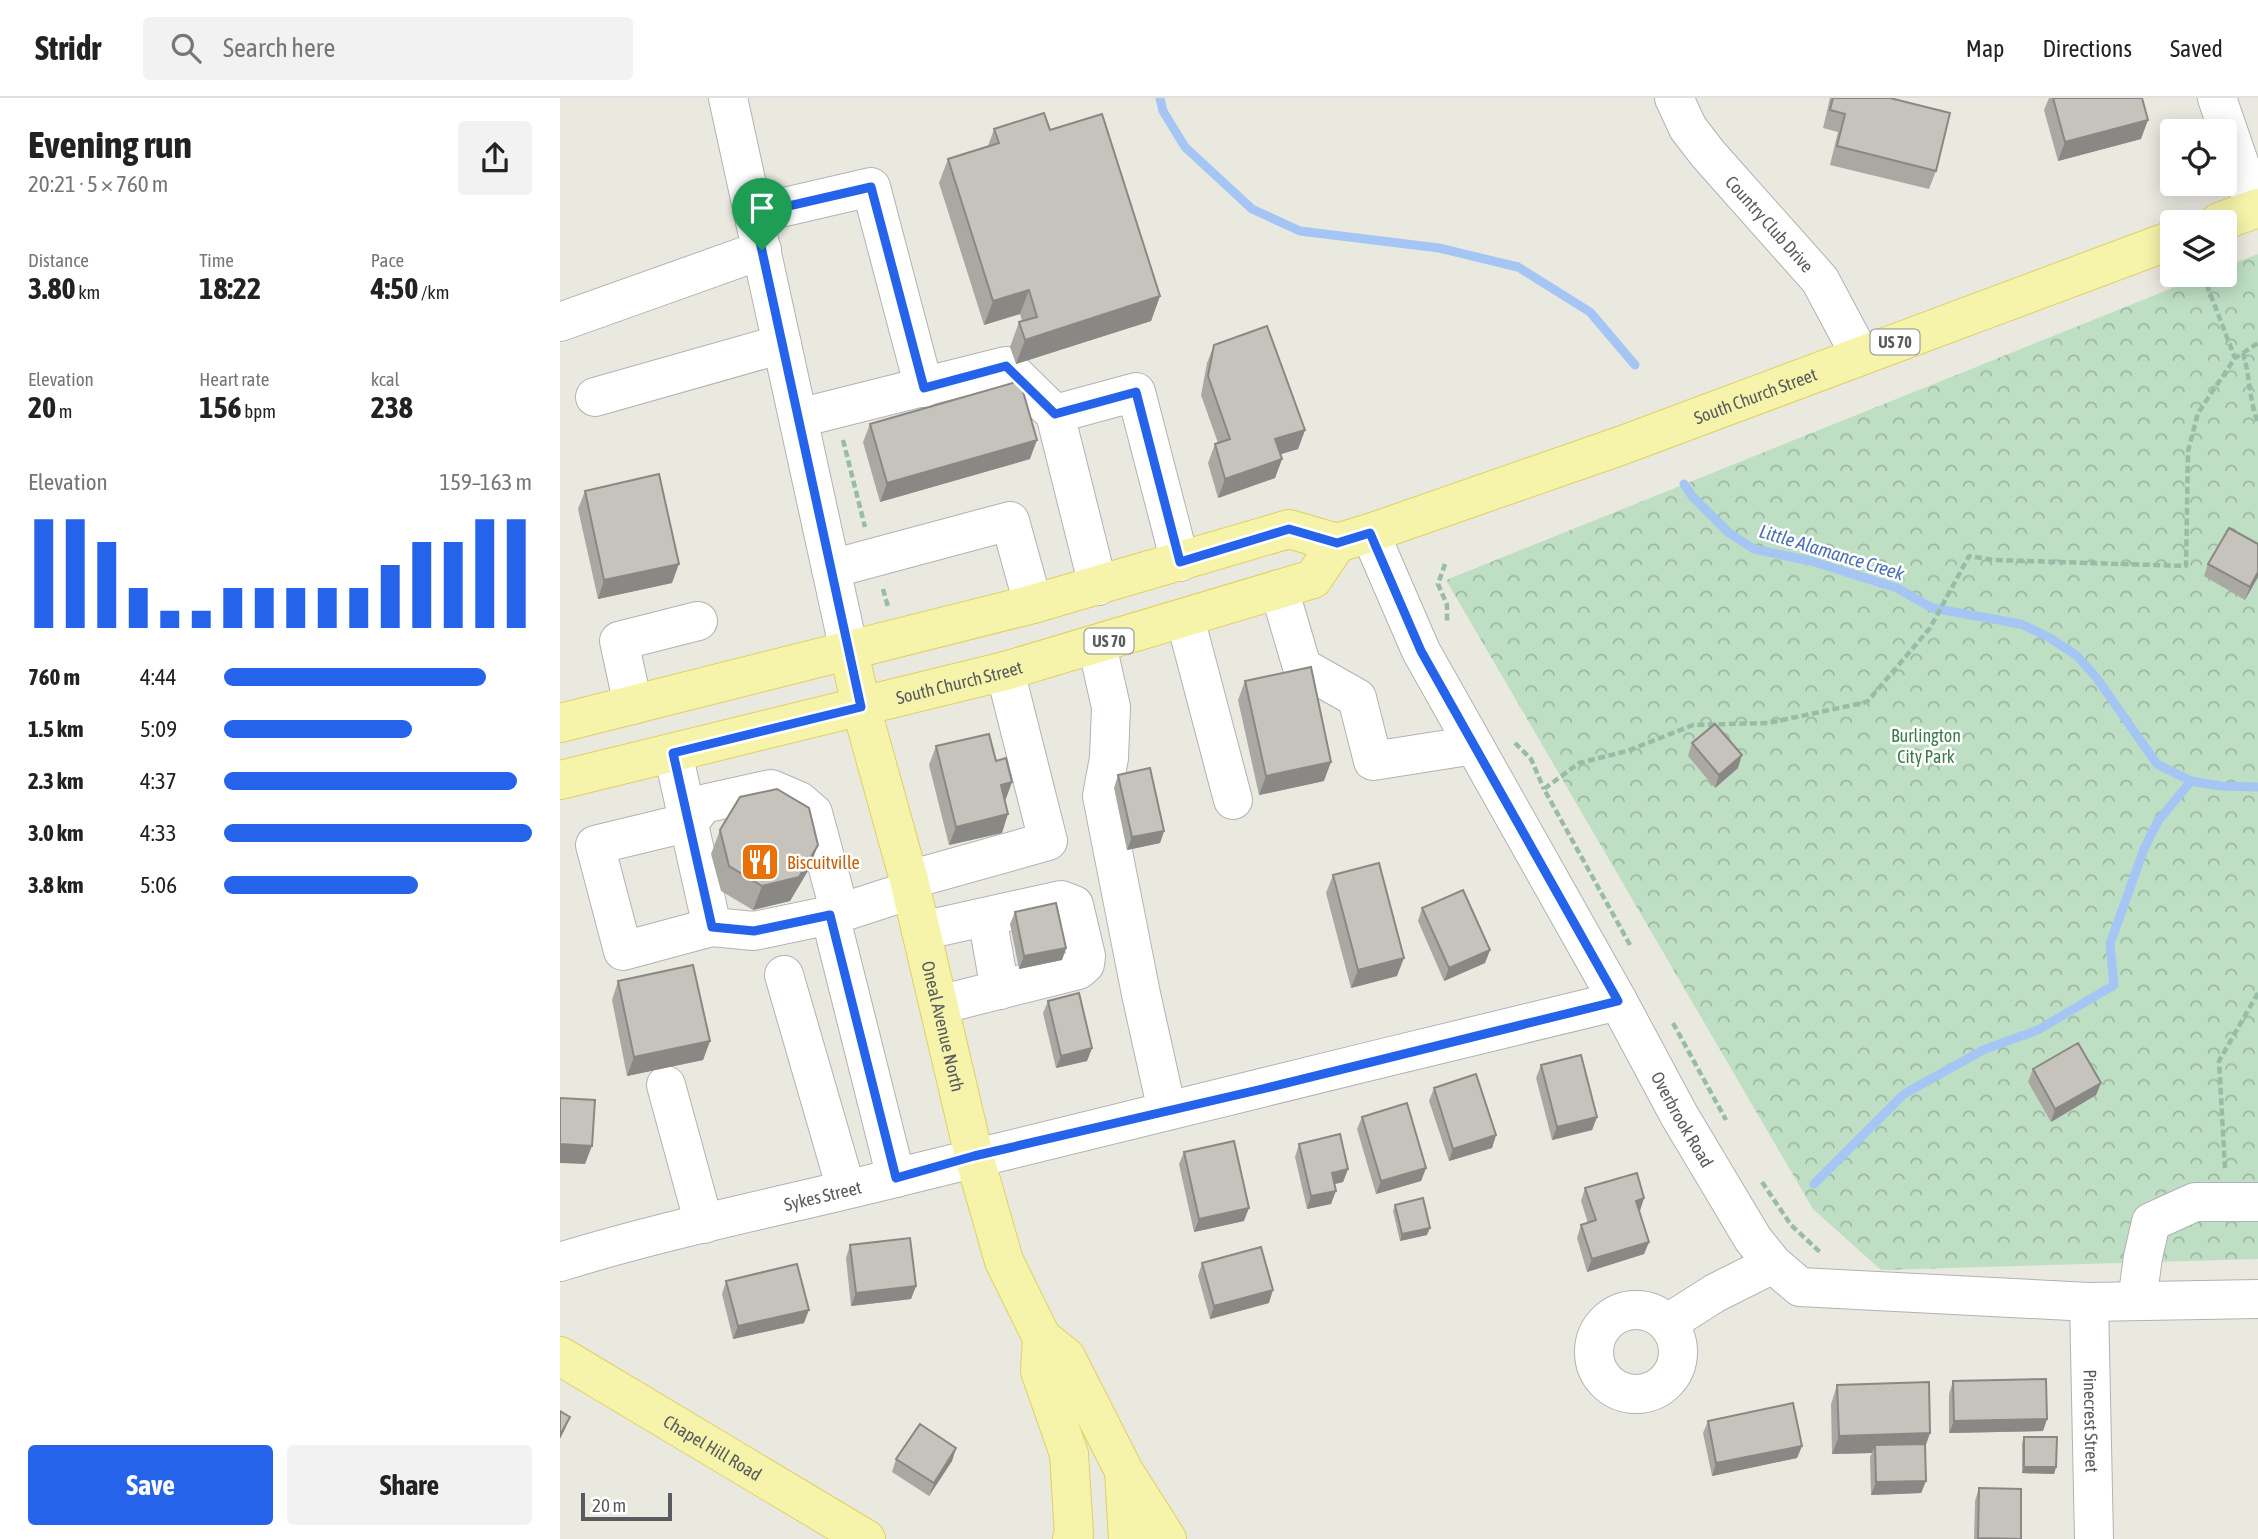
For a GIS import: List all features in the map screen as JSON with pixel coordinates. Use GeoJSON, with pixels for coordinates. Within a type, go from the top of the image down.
{"type":"FeatureCollection","features":[{"type":"Feature","properties":{"kind":"main road"},"geometry":{"type":"LineString","coordinates":[[2237,215],[2257,208]]}},
{"type":"Feature","properties":{"kind":"main road","name":"South Church Street"},"geometry":{"type":"LineString","coordinates":[[560,780],[1005,671],[1313,579],[1354,538],[1620,446],[2160,244]]}},
{"type":"Feature","properties":{"kind":"main road"},"geometry":{"type":"LineString","coordinates":[[560,723],[1033,604],[1289,529],[1354,538]]}},
{"type":"Feature","properties":{"kind":"main road","name":"Oneal Avenue North"},"geometry":{"type":"LineString","coordinates":[[849,651],[861,707],[910,885],[974,1156],[1004,1261],[1042,1338],[1066,1357],[1124,1471],[1128,1539]]}},
{"type":"Feature","properties":{"kind":"main road","name":"Oneal Avenue North"},"geometry":{"type":"LineString","coordinates":[[1042,1338],[1040,1371],[1069,1454],[1074,1535],[1072,1539]]}},
{"type":"Feature","properties":{"kind":"main road","name":"Chapel Hill Road"},"geometry":{"type":"LineString","coordinates":[[560,1356],[866,1539]]}},
{"type":"Feature","properties":{"kind":"main road"},"geometry":{"type":"LineString","coordinates":[[1124,1471],[1167,1539]]}},
{"type":"Feature","properties":{"kind":"street"},"geometry":{"type":"LineString","coordinates":[[728,98],[849,651]]}},
{"type":"Feature","properties":{"kind":"street","name":"Country Club Drive"},"geometry":{"type":"LineString","coordinates":[[1674,98],[1688,128],[1708,154],[1820,281],[1860,355]]}},
{"type":"Feature","properties":{"kind":"street"},"geometry":{"type":"LineString","coordinates":[[2217,98],[2257,208]]}},
{"type":"Feature","properties":{"kind":"street"},"geometry":{"type":"LineString","coordinates":[[560,321],[758,232],[871,187],[924,388]]}},
{"type":"Feature","properties":{"kind":"street"},"geometry":{"type":"LineString","coordinates":[[595,397],[782,344]]}},
{"type":"Feature","properties":{"kind":"street"},"geometry":{"type":"LineString","coordinates":[[799,418],[1006,366],[1055,414],[1098,586]]}},
{"type":"Feature","properties":{"kind":"street"},"geometry":{"type":"LineString","coordinates":[[1055,414],[1136,392],[1180,562]]}},
{"type":"Feature","properties":{"kind":"street"},"geometry":{"type":"LineString","coordinates":[[831,569],[1010,521],[1033,604]]}},
{"type":"Feature","properties":{"kind":"street","name":"Overbrook Road"},"geometry":{"type":"LineString","coordinates":[[1354,538],[1421,651],[1490,741],[1618,1001],[1679,1115],[1753,1239],[1773,1264],[1800,1287],[2090,1302],[2258,1298]]}},
{"type":"Feature","properties":{"kind":"street"},"geometry":{"type":"LineString","coordinates":[[1279,589],[1302,667],[1357,698],[1373,761],[1490,741]]}},
{"type":"Feature","properties":{"kind":"street"},"geometry":{"type":"LineString","coordinates":[[1185,618],[1233,800]]}},
{"type":"Feature","properties":{"kind":"street"},"geometry":{"type":"LineString","coordinates":[[633,705],[619,640],[698,621]]}},
{"type":"Feature","properties":{"kind":"street"},"geometry":{"type":"LineString","coordinates":[[1097,645],[1111,707],[1109,758],[1102,796],[1167,1111]]}},
{"type":"Feature","properties":{"kind":"street"},"geometry":{"type":"LineString","coordinates":[[896,1178],[835,914],[813,813],[799,801],[771,789],[703,804],[690,822],[595,845],[623,951],[712,927],[754,931],[835,914],[910,885],[1048,841],[1005,671]]}},
{"type":"Feature","properties":{"kind":"street"},"geometry":{"type":"LineString","coordinates":[[673,753],[712,927]]}},
{"type":"Feature","properties":{"kind":"street"},"geometry":{"type":"LineString","coordinates":[[921,931],[1061,900],[1073,905],[1086,956],[1086,964],[1078,970],[939,1005]]}},
{"type":"Feature","properties":{"kind":"street"},"geometry":{"type":"LineString","coordinates":[[987,917],[1000,990]]}},
{"type":"Feature","properties":{"kind":"street"},"geometry":{"type":"LineString","coordinates":[[784,975],[846,1189]]}},
{"type":"Feature","properties":{"kind":"street","name":"Sykes Street"},"geometry":{"type":"LineString","coordinates":[[560,1262],[608,1247],[896,1178],[974,1156],[1618,1001]]}},
{"type":"Feature","properties":{"kind":"street"},"geometry":{"type":"LineString","coordinates":[[666,1084],[704,1224]]}},
{"type":"Feature","properties":{"kind":"street"},"geometry":{"type":"LineString","coordinates":[[2137,1301],[2151,1222],[2195,1202],[2258,1202]]}},
{"type":"Feature","properties":{"kind":"street"},"geometry":{"type":"LineString","coordinates":[[1668,1322],[1715,1293],[1773,1264]]}},
{"type":"Feature","properties":{"kind":"street","name":"Pinecrest Street"},"geometry":{"type":"LineString","coordinates":[[2090,1302],[2094,1539]]}},
{"type":"Feature","properties":{"kind":"path"},"geometry":{"type":"LineString","coordinates":[[2208,287],[2235,358]]}},
{"type":"Feature","properties":{"kind":"path"},"geometry":{"type":"LineString","coordinates":[[1544,789],[1579,763],[1627,751],[1693,725],[1768,723],[1867,702],[1930,628],[1969,556],[1994,560],[2186,566],[2188,451],[2198,413],[2235,358],[2258,343]]}},
{"type":"Feature","properties":{"kind":"path"},"geometry":{"type":"LineString","coordinates":[[2243,353],[2252,410],[2258,423]]}},
{"type":"Feature","properties":{"kind":"path"},"geometry":{"type":"LineString","coordinates":[[835,410],[897,639]]}},
{"type":"Feature","properties":{"kind":"path"},"geometry":{"type":"LineString","coordinates":[[1446,564],[1438,584],[1447,605],[1447,624]]}},
{"type":"Feature","properties":{"kind":"path"},"geometry":{"type":"LineString","coordinates":[[1490,741],[1531,759],[1544,789],[1631,947]]}},
{"type":"Feature","properties":{"kind":"path"},"geometry":{"type":"LineString","coordinates":[[2225,1168],[2219,1061],[2258,993]]}},
{"type":"Feature","properties":{"kind":"path"},"geometry":{"type":"LineString","coordinates":[[1671,1020],[1731,1130]]}},
{"type":"Feature","properties":{"kind":"path"},"geometry":{"type":"LineString","coordinates":[[1758,1175],[1791,1225],[1820,1252],[1831,1256]]}},
{"type":"Feature","properties":{"kind":"green space","name":"Burlington City Park"},"geometry":{"type":"Polygon","coordinates":[[[2258,254],[2258,1259],[1881,1270],[1813,1209],[1446,580],[2175,287],[2237,287],[2237,262],[2258,254]]]}},
{"type":"Feature","properties":{"kind":"building"},"geometry":{"type":"Polygon","coordinates":[[[1833,98],[1890,98],[1950,113],[1936,171],[1837,146],[1845,114],[1830,110],[1833,98]]]}},
{"type":"Feature","properties":{"kind":"building"},"geometry":{"type":"Polygon","coordinates":[[[2053,98],[2142,98],[2148,120],[2065,142],[2053,98]]]}},
{"type":"Feature","properties":{"kind":"building"},"geometry":{"type":"Polygon","coordinates":[[[1044,113],[1050,130],[1102,114],[1160,296],[1025,340],[1019,322],[1037,317],[1029,290],[993,301],[948,159],[999,143],[994,129],[1044,113]]]}},
{"type":"Feature","properties":{"kind":"building"},"geometry":{"type":"Polygon","coordinates":[[[1267,326],[1305,430],[1275,439],[1282,459],[1225,479],[1215,444],[1230,439],[1208,376],[1214,345],[1267,326]]]}},
{"type":"Feature","properties":{"kind":"building"},"geometry":{"type":"Polygon","coordinates":[[[1020,381],[1037,440],[887,483],[870,424],[1020,381]]]}},
{"type":"Feature","properties":{"kind":"building"},"geometry":{"type":"Polygon","coordinates":[[[659,474],[679,564],[604,580],[585,491],[659,474]]]}},
{"type":"Feature","properties":{"kind":"building"},"geometry":{"type":"Polygon","coordinates":[[[2229,528],[2258,544],[2258,572],[2250,587],[2208,564],[2229,528]]]}},
{"type":"Feature","properties":{"kind":"building"},"geometry":{"type":"Polygon","coordinates":[[[1311,667],[1331,762],[1266,776],[1245,681],[1311,667]]]}},
{"type":"Feature","properties":{"kind":"building"},"geometry":{"type":"Polygon","coordinates":[[[1715,724],[1742,755],[1719,775],[1692,743],[1715,724]]]}},
{"type":"Feature","properties":{"kind":"building"},"geometry":{"type":"Polygon","coordinates":[[[989,734],[996,761],[1006,758],[1012,782],[1001,785],[1008,814],[956,827],[936,746],[989,734]]]}},
{"type":"Feature","properties":{"kind":"building"},"geometry":{"type":"Polygon","coordinates":[[[1150,768],[1164,831],[1132,837],[1118,775],[1150,768]]]}},
{"type":"Feature","properties":{"kind":"building","name":"Biscuitville"},"geometry":{"type":"Polygon","coordinates":[[[777,789],[809,808],[818,845],[799,877],[762,886],[729,866],[720,830],[740,797],[777,789]]]}},
{"type":"Feature","properties":{"kind":"building"},"geometry":{"type":"Polygon","coordinates":[[[1379,863],[1404,958],[1358,970],[1333,875],[1379,863]]]}},
{"type":"Feature","properties":{"kind":"building"},"geometry":{"type":"Polygon","coordinates":[[[1463,890],[1490,950],[1449,968],[1422,908],[1463,890]]]}},
{"type":"Feature","properties":{"kind":"building"},"geometry":{"type":"Polygon","coordinates":[[[1056,903],[1066,948],[1024,956],[1015,912],[1056,903]]]}},
{"type":"Feature","properties":{"kind":"building"},"geometry":{"type":"Polygon","coordinates":[[[693,965],[710,1041],[634,1057],[618,981],[693,965]]]}},
{"type":"Feature","properties":{"kind":"building"},"geometry":{"type":"Polygon","coordinates":[[[1079,993],[1092,1048],[1061,1056],[1048,1001],[1079,993]]]}},
{"type":"Feature","properties":{"kind":"building"},"geometry":{"type":"Polygon","coordinates":[[[2078,1043],[2101,1083],[2055,1109],[2033,1069],[2078,1043]]]}},
{"type":"Feature","properties":{"kind":"building"},"geometry":{"type":"Polygon","coordinates":[[[1581,1055],[1597,1117],[1557,1127],[1541,1065],[1581,1055]]]}},
{"type":"Feature","properties":{"kind":"building"},"geometry":{"type":"Polygon","coordinates":[[[1476,1074],[1496,1135],[1453,1149],[1434,1088],[1476,1074]]]}},
{"type":"Feature","properties":{"kind":"building"},"geometry":{"type":"Polygon","coordinates":[[[560,1098],[595,1100],[592,1146],[560,1144],[560,1098]]]}},
{"type":"Feature","properties":{"kind":"building"},"geometry":{"type":"Polygon","coordinates":[[[1407,1103],[1426,1168],[1381,1181],[1362,1117],[1407,1103]]]}},
{"type":"Feature","properties":{"kind":"building"},"geometry":{"type":"Polygon","coordinates":[[[1340,1134],[1348,1169],[1332,1173],[1336,1191],[1311,1196],[1299,1144],[1340,1134]]]}},
{"type":"Feature","properties":{"kind":"building"},"geometry":{"type":"Polygon","coordinates":[[[1234,1141],[1249,1208],[1199,1219],[1184,1152],[1234,1141]]]}},
{"type":"Feature","properties":{"kind":"building"},"geometry":{"type":"Polygon","coordinates":[[[1637,1173],[1644,1198],[1636,1201],[1649,1242],[1592,1259],[1581,1225],[1596,1220],[1585,1188],[1637,1173]]]}},
{"type":"Feature","properties":{"kind":"building"},"geometry":{"type":"Polygon","coordinates":[[[1423,1198],[1430,1228],[1402,1234],[1395,1205],[1423,1198]]]}},
{"type":"Feature","properties":{"kind":"building"},"geometry":{"type":"Polygon","coordinates":[[[910,1238],[916,1286],[856,1293],[850,1245],[910,1238]]]}},
{"type":"Feature","properties":{"kind":"building"},"geometry":{"type":"Polygon","coordinates":[[[1261,1247],[1273,1290],[1214,1306],[1202,1263],[1261,1247]]]}},
{"type":"Feature","properties":{"kind":"building"},"geometry":{"type":"Polygon","coordinates":[[[797,1264],[809,1310],[738,1326],[726,1281],[797,1264]]]}},
{"type":"Feature","properties":{"kind":"building"},"geometry":{"type":"Polygon","coordinates":[[[2046,1379],[2047,1419],[1954,1421],[1953,1381],[2046,1379]]]}},
{"type":"Feature","properties":{"kind":"building"},"geometry":{"type":"Polygon","coordinates":[[[1929,1382],[1930,1433],[1839,1436],[1837,1385],[1929,1382]]]}},
{"type":"Feature","properties":{"kind":"building"},"geometry":{"type":"Polygon","coordinates":[[[1793,1403],[1802,1446],[1716,1463],[1708,1421],[1793,1403]]]}},
{"type":"Feature","properties":{"kind":"building"},"geometry":{"type":"Polygon","coordinates":[[[560,1411],[570,1417],[560,1435],[560,1411]]]}},
{"type":"Feature","properties":{"kind":"building"},"geometry":{"type":"Polygon","coordinates":[[[920,1424],[956,1448],[934,1483],[896,1459],[920,1424]]]}},
{"type":"Feature","properties":{"kind":"building"},"geometry":{"type":"Polygon","coordinates":[[[2024,1437],[2057,1437],[2056,1467],[2024,1467],[2024,1437]]]}},
{"type":"Feature","properties":{"kind":"building"},"geometry":{"type":"Polygon","coordinates":[[[1925,1444],[1926,1481],[1876,1482],[1875,1445],[1925,1444]]]}},
{"type":"Feature","properties":{"kind":"building"},"geometry":{"type":"Polygon","coordinates":[[[1979,1488],[2021,1489],[2021,1539],[1978,1538],[1979,1488]]]}},
{"type":"Feature","properties":{"kind":"waterway","name":"Little Alamance Creek"},"geometry":{"type":"LineString","coordinates":[[1160,98],[1163,111],[1185,147],[1252,209],[1300,231],[1439,248],[1518,267],[1590,312],[1635,365]]}},
{"type":"Feature","properties":{"kind":"waterway","name":"Little Alamance Creek"},"geometry":{"type":"LineString","coordinates":[[1684,484],[1692,496],[1729,533],[1754,549],[1811,561],[1897,588],[1932,608],[2021,624],[2050,638],[2076,655],[2096,677],[2157,764],[2191,781],[2221,786],[2258,787]]}},
{"type":"Feature","properties":{"kind":"waterway"},"geometry":{"type":"LineString","coordinates":[[1814,1184],[1904,1094],[1983,1050],[2038,1030],[2114,985],[2110,944],[2144,849],[2158,821],[2191,781]]}},
{"type":"Feature","properties":{"kind":"place","name":"Biscuitville"},"geometry":{"type":"Point","coordinates":[760,862]}},
{"type":"Feature","properties":{"kind":"route"},"geometry":{"type":"LineString","coordinates":[[871,187],[924,388],[1006,366],[1055,414],[1136,392],[1180,562],[1289,529],[1337,543],[1370,533],[1421,651],[1618,1001],[1258,1090],[974,1156],[896,1178],[830,915],[754,931],[712,927],[673,753],[861,707],[762,250],[754,214],[871,187]]}}]}
